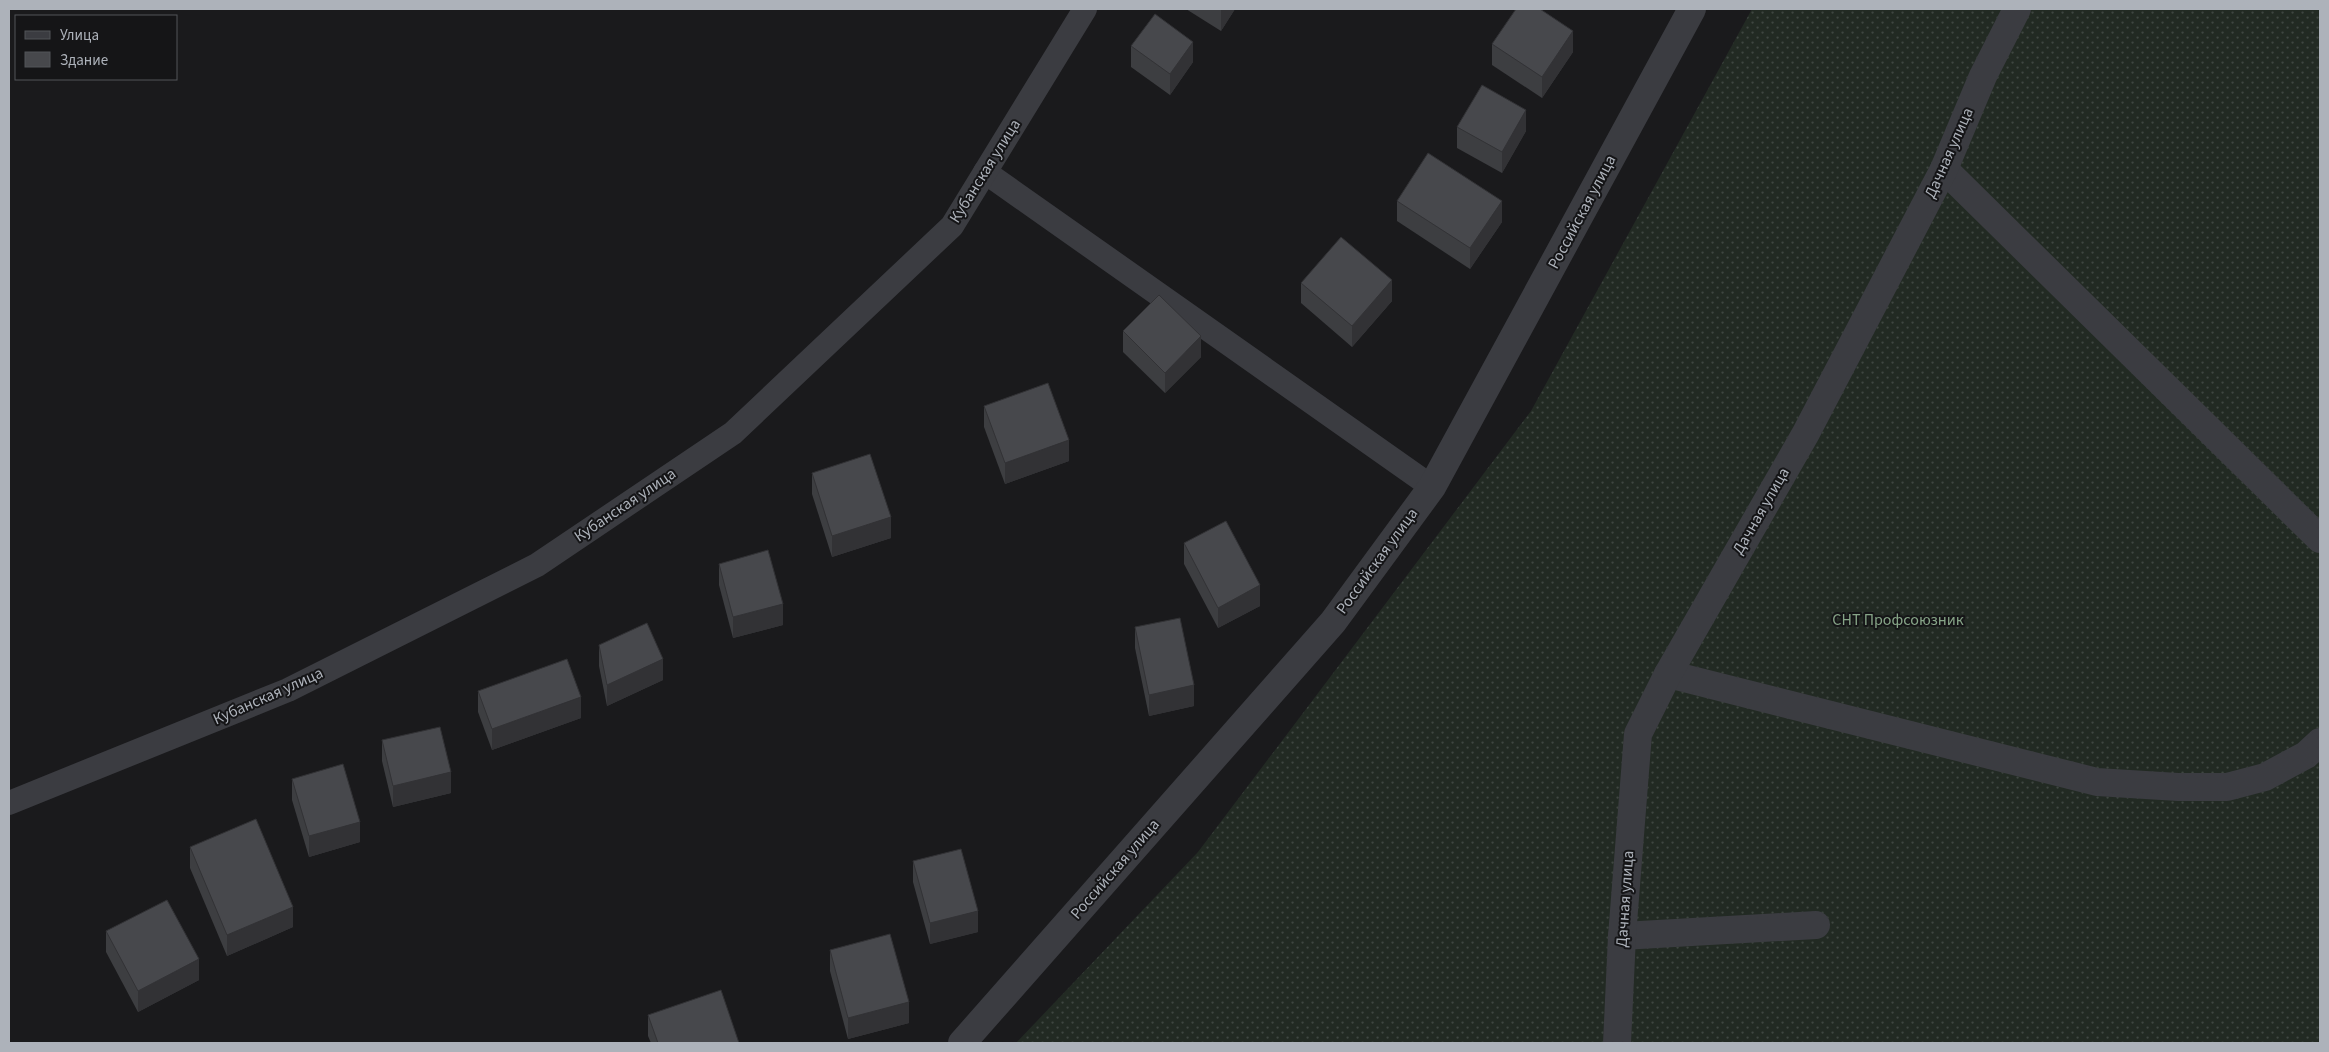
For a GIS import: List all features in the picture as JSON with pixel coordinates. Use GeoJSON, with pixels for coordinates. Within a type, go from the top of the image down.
{"type":"FeatureCollection","features":[{"type":"Feature","properties":{"kind":"street","name":"Российская улица"},"geometry":{"type":"LineString","coordinates":[[962,1043],[1333,622],[1432,486],[1692,9]]}},
{"type":"Feature","properties":{"kind":"street","name":"Дачная улица"},"geometry":{"type":"LineString","coordinates":[[1617,1043],[1622,936],[1638,734],[1668,674],[1806,433],[1944,169],[1983,76],[2017,9]]}},
{"type":"Feature","properties":{"kind":"street"},"geometry":{"type":"LineString","coordinates":[[1944,169],[2320,539]]}},
{"type":"Feature","properties":{"kind":"street"},"geometry":{"type":"LineString","coordinates":[[1668,674],[2097,782],[2178,787],[2227,787],[2265,777],[2306,755],[2320,742]]}},
{"type":"Feature","properties":{"kind":"street"},"geometry":{"type":"LineString","coordinates":[[1622,936],[1816,924]]}},
{"type":"Feature","properties":{"kind":"lane","name":"Кубанская улица"},"geometry":{"type":"LineString","coordinates":[[9,803],[288,690],[537,565],[733,433],[952,226],[1085,9]]}},
{"type":"Feature","properties":{"kind":"lane"},"geometry":{"type":"LineString","coordinates":[[985,172],[1432,486]]}},
{"type":"Feature","properties":{"kind":"green space","name":"СНТ Профсоюзник"},"geometry":{"type":"Polygon","coordinates":[[[1752,9],[2320,9],[2320,1043],[1016,1043],[1198,852],[1531,411],[1752,9]]]}},
{"type":"Feature","properties":{"kind":"building"},"geometry":{"type":"Polygon","coordinates":[[[1516,9],[1540,9],[1573,31],[1542,77],[1492,44],[1516,9]]]}},
{"type":"Feature","properties":{"kind":"building"},"geometry":{"type":"Polygon","coordinates":[[[1155,14],[1193,42],[1170,74],[1131,46],[1155,14]]]}},
{"type":"Feature","properties":{"kind":"building"},"geometry":{"type":"Polygon","coordinates":[[[1482,85],[1526,110],[1502,152],[1457,127],[1482,85]]]}},
{"type":"Feature","properties":{"kind":"building"},"geometry":{"type":"Polygon","coordinates":[[[1428,153],[1502,201],[1470,248],[1397,201],[1428,153]]]}},
{"type":"Feature","properties":{"kind":"building"},"geometry":{"type":"Polygon","coordinates":[[[1341,237],[1392,280],[1352,326],[1301,283],[1341,237]]]}},
{"type":"Feature","properties":{"kind":"building"},"geometry":{"type":"Polygon","coordinates":[[[1159,295],[1201,336],[1165,373],[1123,331],[1159,295]]]}},
{"type":"Feature","properties":{"kind":"building"},"geometry":{"type":"Polygon","coordinates":[[[1048,383],[1069,440],[1005,463],[984,406],[1048,383]]]}},
{"type":"Feature","properties":{"kind":"building"},"geometry":{"type":"Polygon","coordinates":[[[870,454],[891,517],[832,536],[812,473],[870,454]]]}},
{"type":"Feature","properties":{"kind":"building"},"geometry":{"type":"Polygon","coordinates":[[[1226,521],[1260,585],[1218,608],[1184,543],[1226,521]]]}},
{"type":"Feature","properties":{"kind":"building"},"geometry":{"type":"Polygon","coordinates":[[[768,550],[783,604],[733,617],[719,564],[768,550]]]}},
{"type":"Feature","properties":{"kind":"building"},"geometry":{"type":"Polygon","coordinates":[[[1180,618],[1194,685],[1149,695],[1135,627],[1180,618]]]}},
{"type":"Feature","properties":{"kind":"building"},"geometry":{"type":"Polygon","coordinates":[[[647,623],[663,659],[607,685],[599,645],[647,623]]]}},
{"type":"Feature","properties":{"kind":"building"},"geometry":{"type":"Polygon","coordinates":[[[567,659],[581,697],[492,729],[478,691],[567,659]]]}},
{"type":"Feature","properties":{"kind":"building"},"geometry":{"type":"Polygon","coordinates":[[[440,727],[451,772],[393,786],[382,740],[440,727]]]}},
{"type":"Feature","properties":{"kind":"building"},"geometry":{"type":"Polygon","coordinates":[[[343,764],[360,822],[309,836],[292,779],[343,764]]]}},
{"type":"Feature","properties":{"kind":"building"},"geometry":{"type":"Polygon","coordinates":[[[256,819],[293,907],[227,935],[190,847],[256,819]]]}},
{"type":"Feature","properties":{"kind":"building"},"geometry":{"type":"Polygon","coordinates":[[[961,849],[978,911],[930,923],[913,861],[961,849]]]}},
{"type":"Feature","properties":{"kind":"building"},"geometry":{"type":"Polygon","coordinates":[[[167,900],[199,959],[138,991],[106,931],[167,900]]]}},
{"type":"Feature","properties":{"kind":"building"},"geometry":{"type":"Polygon","coordinates":[[[890,934],[909,1002],[848,1018],[830,950],[890,934]]]}},
{"type":"Feature","properties":{"kind":"building"},"geometry":{"type":"Polygon","coordinates":[[[721,990],[739,1043],[658,1043],[648,1015],[721,990]]]}}]}
